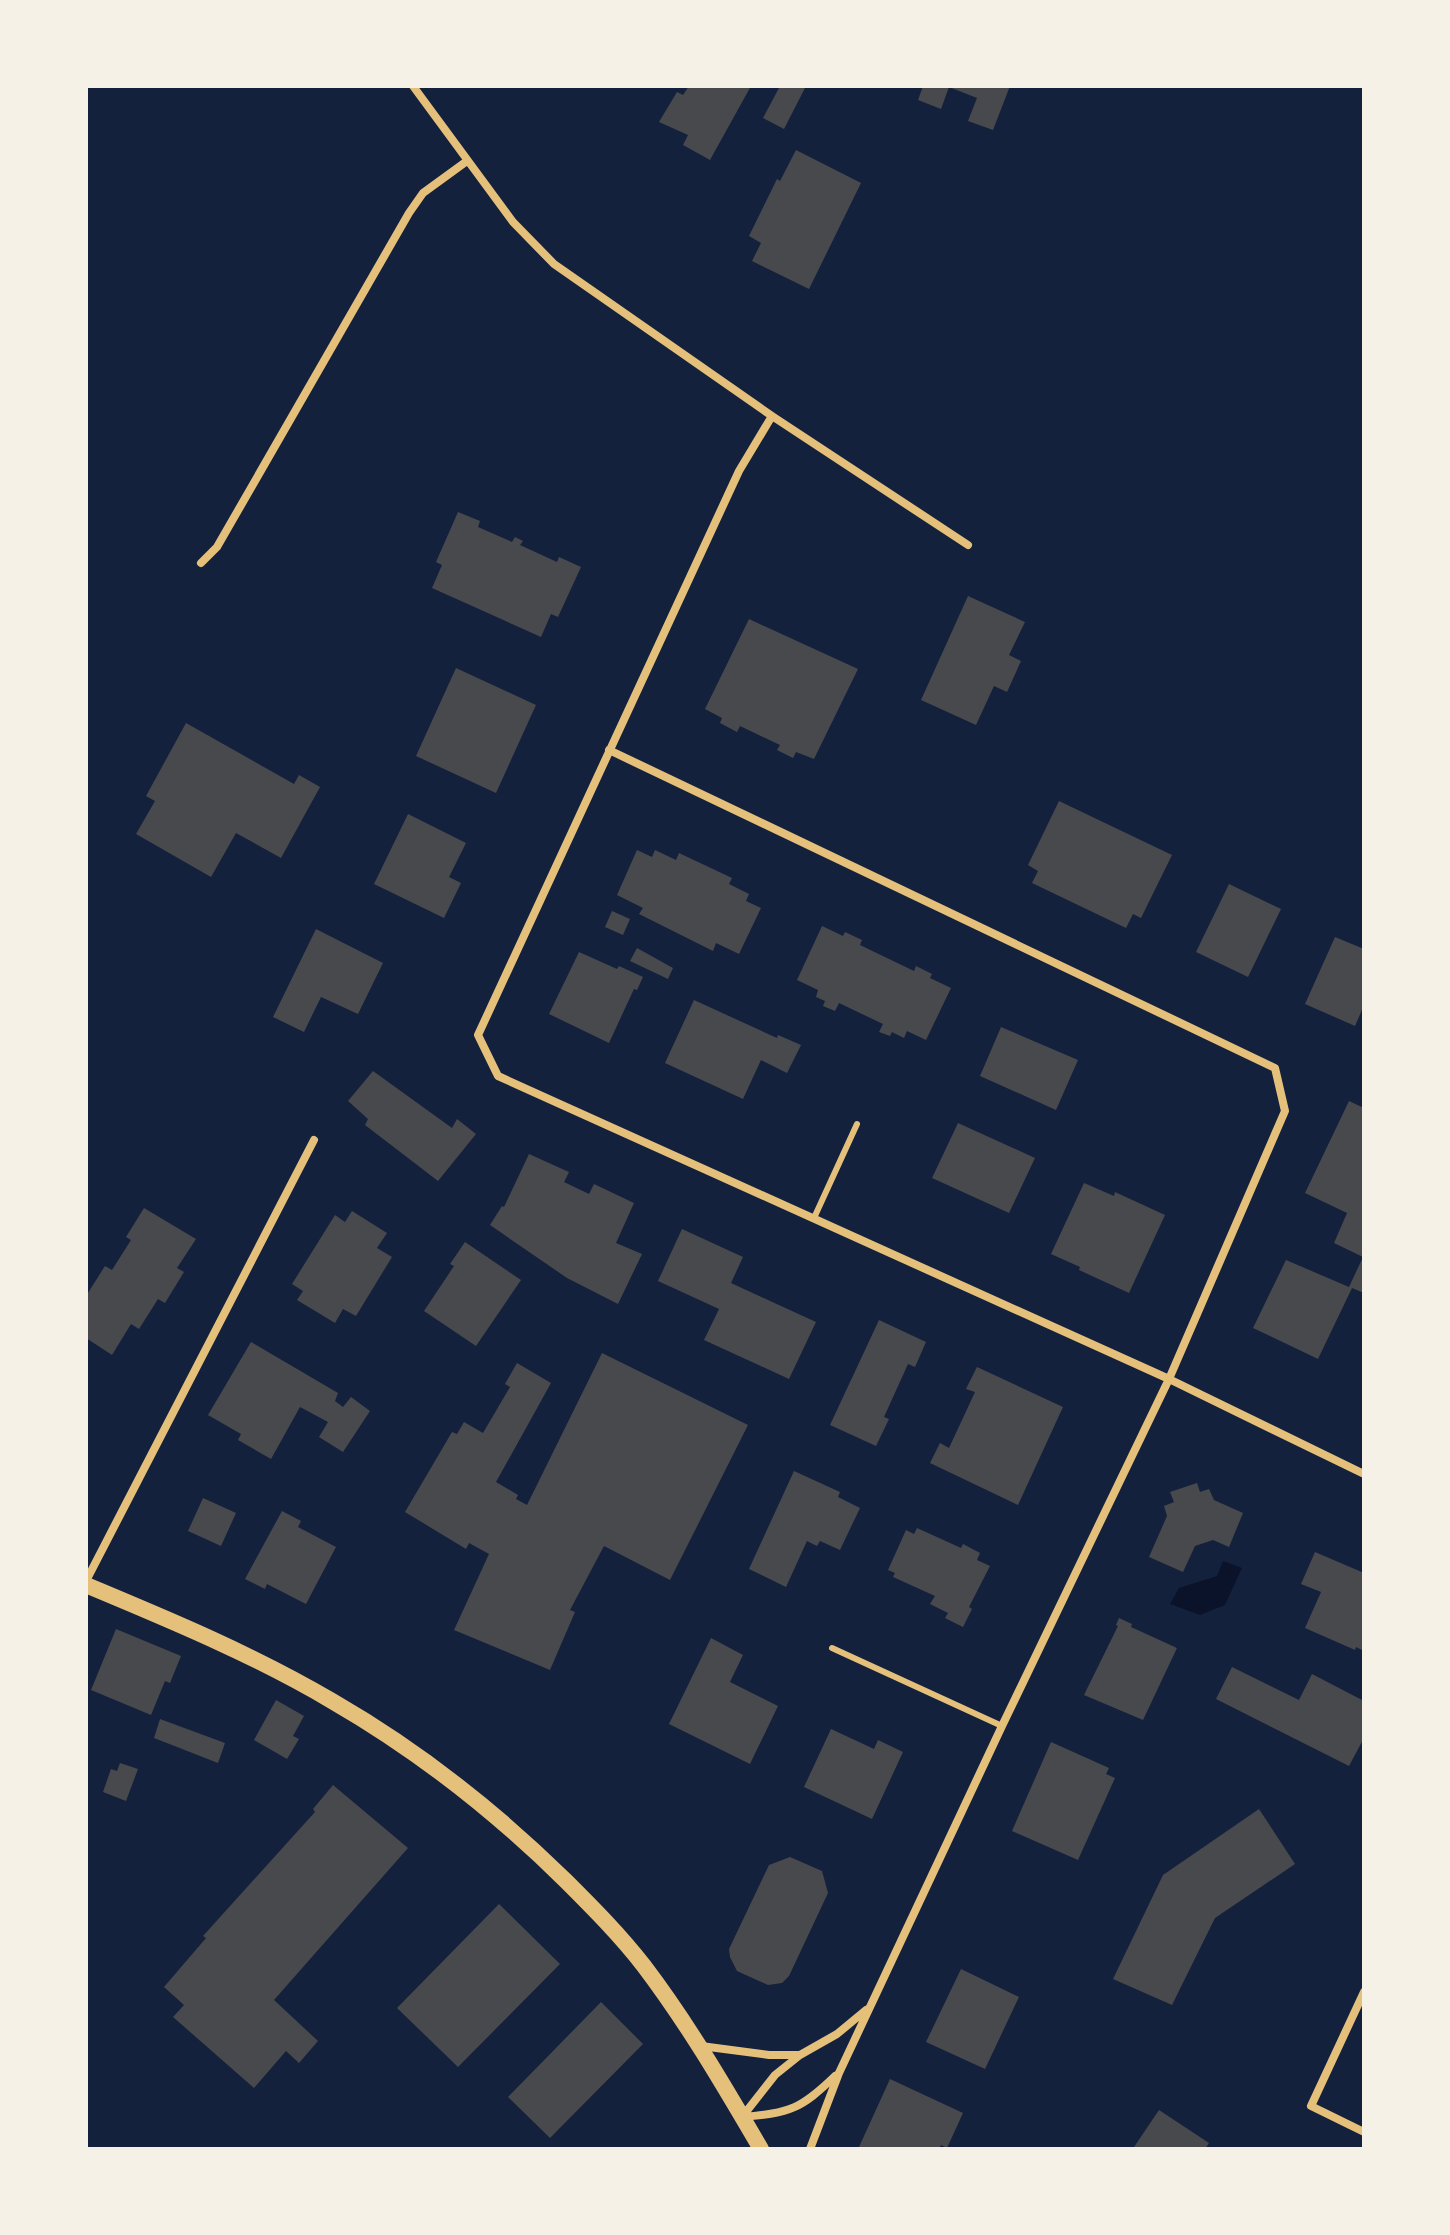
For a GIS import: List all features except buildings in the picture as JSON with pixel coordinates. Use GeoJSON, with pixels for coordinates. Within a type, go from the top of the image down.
{"type":"FeatureCollection","features":[{"type":"Feature","properties":{"kind":"main road"},"geometry":{"type":"LineString","coordinates":[[86,1583],[261,1662],[333,1701],[402,1745],[517,1832],[607,1922],[643,1965],[701,2046],[761,2149]]}},
{"type":"Feature","properties":{"kind":"street"},"geometry":{"type":"LineString","coordinates":[[413,86],[513,222],[554,264],[772,416],[968,545]]}},
{"type":"Feature","properties":{"kind":"street"},"geometry":{"type":"LineString","coordinates":[[201,563],[217,547],[409,213],[423,193],[467,161]]}},
{"type":"Feature","properties":{"kind":"street"},"geometry":{"type":"LineString","coordinates":[[772,416],[739,471],[478,1035],[498,1076],[1169,1379],[1364,1474]]}},
{"type":"Feature","properties":{"kind":"street"},"geometry":{"type":"LineString","coordinates":[[609,750],[1275,1068],[1285,1111],[1169,1379],[870,2006],[839,2073],[810,2149]]}},
{"type":"Feature","properties":{"kind":"street"},"geometry":{"type":"LineString","coordinates":[[86,1583],[314,1140]]}},
{"type":"Feature","properties":{"kind":"street"},"geometry":{"type":"LineString","coordinates":[[1364,1992],[1311,2106],[1364,2132]]}},
{"type":"Feature","properties":{"kind":"street"},"geometry":{"type":"LineString","coordinates":[[742,2117],[775,2075],[800,2055],[837,2034],[870,2006]]}},
{"type":"Feature","properties":{"kind":"street"},"geometry":{"type":"LineString","coordinates":[[701,2046],[769,2055],[800,2055]]}},
{"type":"Feature","properties":{"kind":"street"},"geometry":{"type":"LineString","coordinates":[[742,2117],[781,2114],[809,2101],[839,2073]]}},
{"type":"Feature","properties":{"kind":"lane"},"geometry":{"type":"LineString","coordinates":[[814,1218],[857,1124]]}},
{"type":"Feature","properties":{"kind":"lane"},"geometry":{"type":"LineString","coordinates":[[832,1648],[1002,1726]]}},
{"type":"Feature","properties":{"kind":"water"},"geometry":{"type":"Polygon","coordinates":[[[1223,1561],[1242,1568],[1225,1605],[1200,1615],[1170,1604],[1179,1588],[1217,1576],[1223,1561]]]}}]}
